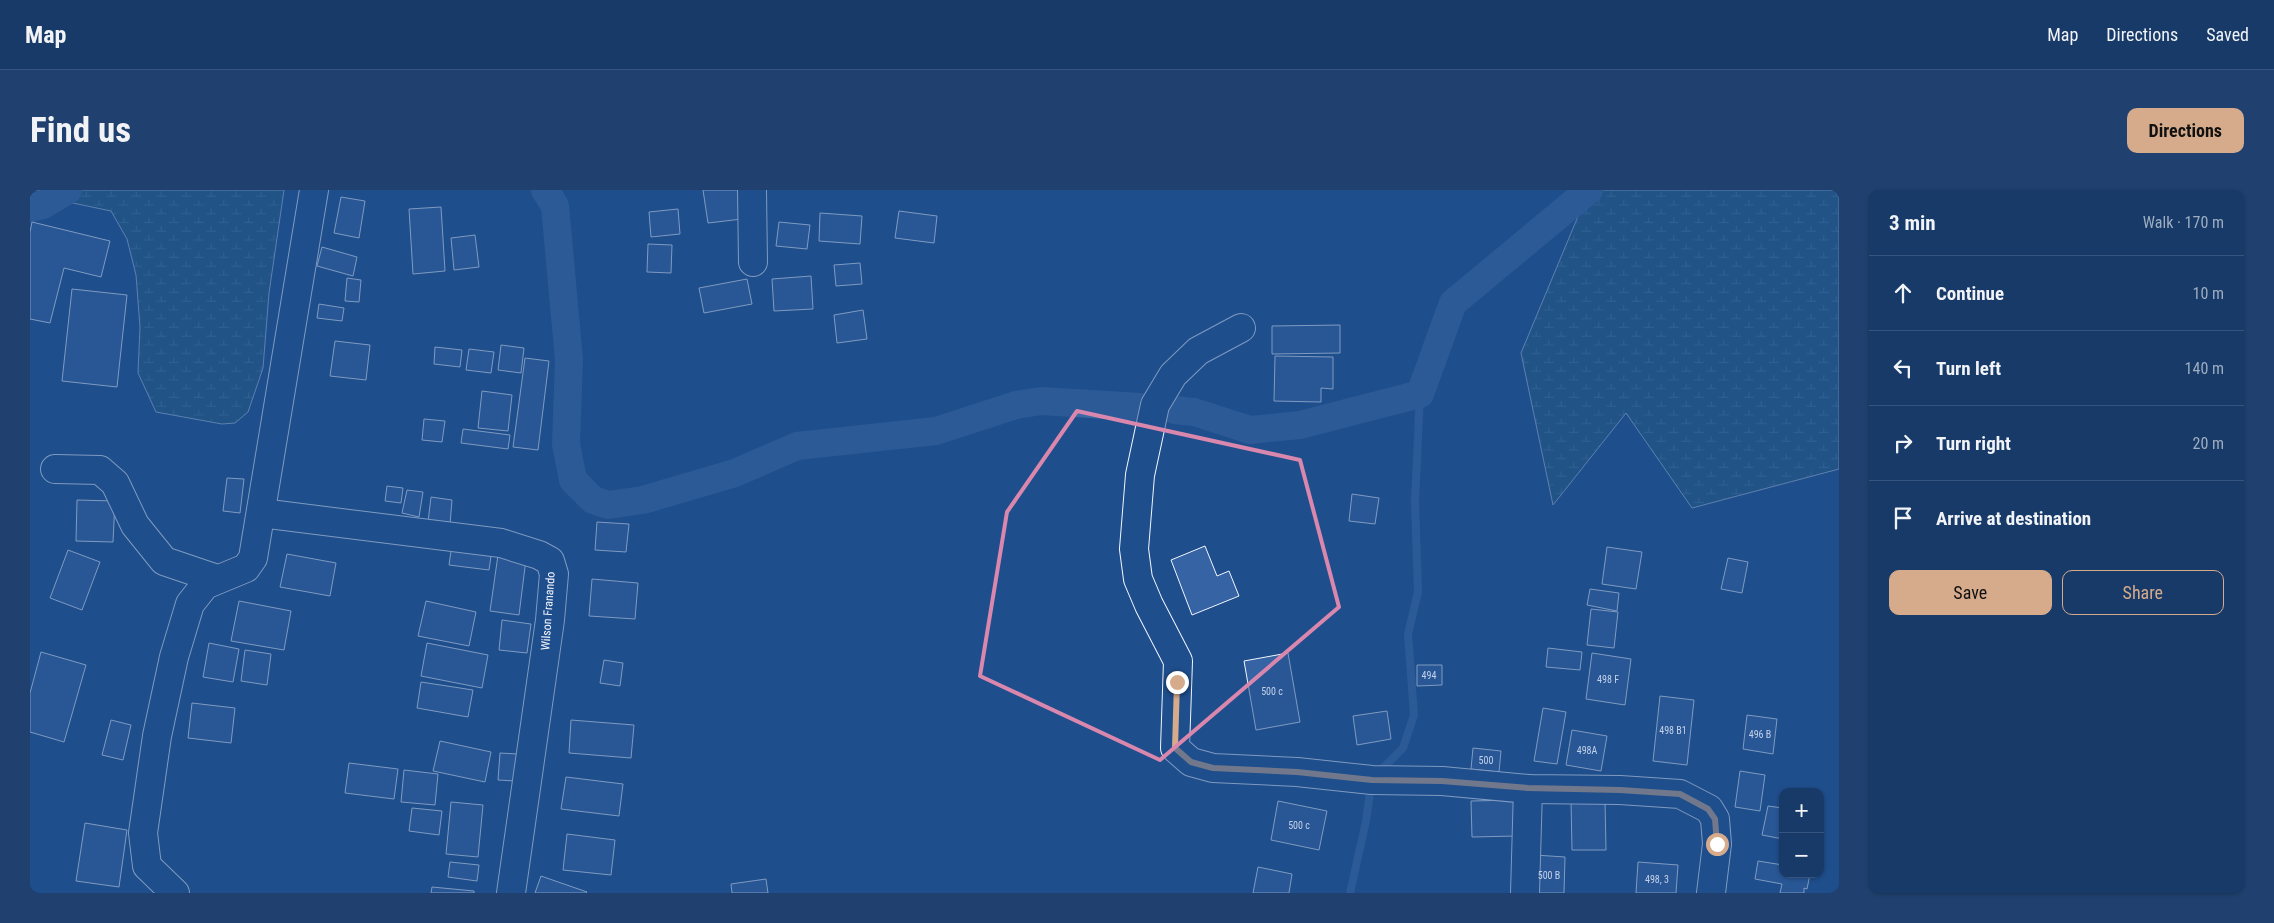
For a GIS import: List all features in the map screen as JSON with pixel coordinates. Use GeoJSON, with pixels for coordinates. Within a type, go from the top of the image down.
{"type":"FeatureCollection","features":[{"type":"Feature","properties":{"kind":"street"},"geometry":{"type":"LineString","coordinates":[[167,884],[147,866],[143,833],[156,736],[174,657],[190,604],[205,585],[246,568],[253,558],[314,190]]}},
{"type":"Feature","properties":{"kind":"street"},"geometry":{"type":"LineString","coordinates":[[752,190],[753,262]]}},
{"type":"Feature","properties":{"kind":"street"},"geometry":{"type":"LineString","coordinates":[[1241,328],[1198,351],[1173,375],[1154,405],[1140,475],[1134,548],[1138,579],[1148,605],[1178,661],[1175,748],[1191,762],[1213,768],[1297,772],[1372,780],[1442,781],[1528,788],[1620,790],[1680,794],[1708,809],[1715,819],[1717,844],[1711,893]]}},
{"type":"Feature","properties":{"kind":"street"},"geometry":{"type":"LineString","coordinates":[[55,469],[100,470],[115,484],[135,525],[164,561],[217,579]]}},
{"type":"Feature","properties":{"kind":"street","name":"Wilson Franando"},"geometry":{"type":"LineString","coordinates":[[261,513],[501,543],[550,560],[554,574],[550,620],[510,893]]}},
{"type":"Feature","properties":{"kind":"street"},"geometry":{"type":"LineString","coordinates":[[1525,893],[1528,788]]}},
{"type":"Feature","properties":{"kind":"highlighted area"},"geometry":{"type":"Polygon","coordinates":[[[1077,411],[1300,460],[1339,607],[1160,760],[980,676],[1007,512],[1077,411]]]}},
{"type":"Feature","properties":{"kind":"green space"},"geometry":{"type":"Polygon","coordinates":[[[30,190],[284,190],[269,293],[263,368],[248,412],[235,423],[222,424],[156,412],[138,373],[140,327],[136,275],[127,239],[111,211],[68,202],[30,207],[30,190]]]}},
{"type":"Feature","properties":{"kind":"green space"},"geometry":{"type":"Polygon","coordinates":[[[1589,190],[1839,190],[1839,469],[1692,508],[1626,413],[1553,505],[1521,353],[1589,190]]]}},
{"type":"Feature","properties":{"kind":"building"},"geometry":{"type":"Polygon","coordinates":[[[703,190],[738,190],[742,219],[708,223],[703,190]]]}},
{"type":"Feature","properties":{"kind":"building"},"geometry":{"type":"Polygon","coordinates":[[[341,197],[365,201],[359,238],[334,233],[341,197]]]}},
{"type":"Feature","properties":{"kind":"building"},"geometry":{"type":"Polygon","coordinates":[[[441,207],[445,271],[413,274],[409,209],[441,207]]]}},
{"type":"Feature","properties":{"kind":"building"},"geometry":{"type":"Polygon","coordinates":[[[678,209],[680,234],[651,237],[649,212],[678,209]]]}},
{"type":"Feature","properties":{"kind":"building"},"geometry":{"type":"Polygon","coordinates":[[[899,211],[937,216],[934,243],[895,238],[899,211]]]}},
{"type":"Feature","properties":{"kind":"building"},"geometry":{"type":"Polygon","coordinates":[[[820,213],[862,216],[860,244],[819,241],[820,213]]]}},
{"type":"Feature","properties":{"kind":"building"},"geometry":{"type":"Polygon","coordinates":[[[32,222],[110,241],[101,277],[64,268],[50,323],[30,319],[30,232],[32,222]]]}},
{"type":"Feature","properties":{"kind":"building"},"geometry":{"type":"Polygon","coordinates":[[[779,222],[810,225],[807,249],[776,246],[779,222]]]}},
{"type":"Feature","properties":{"kind":"building"},"geometry":{"type":"Polygon","coordinates":[[[475,235],[479,267],[454,270],[451,238],[475,235]]]}},
{"type":"Feature","properties":{"kind":"building"},"geometry":{"type":"Polygon","coordinates":[[[648,244],[672,245],[671,273],[647,272],[648,244]]]}},
{"type":"Feature","properties":{"kind":"building"},"geometry":{"type":"Polygon","coordinates":[[[322,247],[357,257],[353,276],[317,266],[322,247]]]}},
{"type":"Feature","properties":{"kind":"building"},"geometry":{"type":"Polygon","coordinates":[[[860,263],[862,284],[836,286],[834,265],[860,263]]]}},
{"type":"Feature","properties":{"kind":"building"},"geometry":{"type":"Polygon","coordinates":[[[811,276],[813,309],[774,311],[772,279],[811,276]]]}},
{"type":"Feature","properties":{"kind":"building"},"geometry":{"type":"Polygon","coordinates":[[[347,278],[361,280],[359,302],[345,301],[347,278]]]}},
{"type":"Feature","properties":{"kind":"building"},"geometry":{"type":"Polygon","coordinates":[[[747,279],[752,304],[704,313],[699,288],[747,279]]]}},
{"type":"Feature","properties":{"kind":"building"},"geometry":{"type":"Polygon","coordinates":[[[72,289],[127,295],[117,387],[62,381],[72,289]]]}},
{"type":"Feature","properties":{"kind":"building"},"geometry":{"type":"Polygon","coordinates":[[[319,304],[344,308],[342,321],[317,318],[319,304]]]}},
{"type":"Feature","properties":{"kind":"building"},"geometry":{"type":"Polygon","coordinates":[[[863,310],[867,339],[837,343],[834,315],[863,310]]]}},
{"type":"Feature","properties":{"kind":"building"},"geometry":{"type":"Polygon","coordinates":[[[1340,325],[1340,353],[1272,354],[1272,326],[1340,325]]]}},
{"type":"Feature","properties":{"kind":"building"},"geometry":{"type":"Polygon","coordinates":[[[335,341],[370,345],[366,380],[330,376],[335,341]]]}},
{"type":"Feature","properties":{"kind":"building"},"geometry":{"type":"Polygon","coordinates":[[[501,345],[524,348],[521,373],[498,370],[501,345]]]}},
{"type":"Feature","properties":{"kind":"building"},"geometry":{"type":"Polygon","coordinates":[[[435,347],[462,350],[460,367],[434,364],[435,347]]]}},
{"type":"Feature","properties":{"kind":"building"},"geometry":{"type":"Polygon","coordinates":[[[469,349],[494,352],[491,373],[466,370],[469,349]]]}},
{"type":"Feature","properties":{"kind":"building"},"geometry":{"type":"Polygon","coordinates":[[[1275,356],[1333,357],[1333,389],[1321,388],[1321,402],[1274,401],[1275,356]]]}},
{"type":"Feature","properties":{"kind":"building"},"geometry":{"type":"Polygon","coordinates":[[[525,358],[549,361],[538,450],[513,447],[525,358]]]}},
{"type":"Feature","properties":{"kind":"building"},"geometry":{"type":"Polygon","coordinates":[[[482,391],[512,395],[508,431],[478,428],[482,391]]]}},
{"type":"Feature","properties":{"kind":"building"},"geometry":{"type":"Polygon","coordinates":[[[424,419],[445,421],[442,442],[422,440],[424,419]]]}},
{"type":"Feature","properties":{"kind":"building"},"geometry":{"type":"Polygon","coordinates":[[[463,429],[510,435],[508,449],[461,443],[463,429]]]}},
{"type":"Feature","properties":{"kind":"building"},"geometry":{"type":"Polygon","coordinates":[[[227,478],[244,479],[240,513],[223,511],[227,478]]]}},
{"type":"Feature","properties":{"kind":"building"},"geometry":{"type":"Polygon","coordinates":[[[387,486],[403,488],[401,503],[385,501],[387,486]]]}},
{"type":"Feature","properties":{"kind":"building"},"geometry":{"type":"Polygon","coordinates":[[[407,490],[423,492],[419,517],[402,513],[407,490]]]}},
{"type":"Feature","properties":{"kind":"building"},"geometry":{"type":"Polygon","coordinates":[[[1352,494],[1379,498],[1375,524],[1349,521],[1352,494]]]}},
{"type":"Feature","properties":{"kind":"building"},"geometry":{"type":"Polygon","coordinates":[[[431,497],[452,500],[450,524],[428,522],[431,497]]]}},
{"type":"Feature","properties":{"kind":"building"},"geometry":{"type":"Polygon","coordinates":[[[77,500],[115,501],[113,542],[76,541],[77,500]]]}},
{"type":"Feature","properties":{"kind":"building"},"geometry":{"type":"Polygon","coordinates":[[[597,522],[629,524],[626,552],[595,550],[597,522]]]}},
{"type":"Feature","properties":{"kind":"building"},"geometry":{"type":"Polygon","coordinates":[[[452,544],[492,549],[489,570],[449,565],[452,544]]]}},
{"type":"Feature","properties":{"kind":"building"},"geometry":{"type":"Polygon","coordinates":[[[1205,546],[1217,576],[1229,571],[1239,596],[1192,615],[1171,560],[1205,546]]]}},
{"type":"Feature","properties":{"kind":"building"},"geometry":{"type":"Polygon","coordinates":[[[1607,547],[1642,552],[1636,589],[1602,584],[1607,547]]]}},
{"type":"Feature","properties":{"kind":"building"},"geometry":{"type":"Polygon","coordinates":[[[68,550],[100,562],[82,610],[50,598],[68,550]]]}},
{"type":"Feature","properties":{"kind":"building"},"geometry":{"type":"Polygon","coordinates":[[[287,554],[336,563],[330,596],[280,587],[287,554]]]}},
{"type":"Feature","properties":{"kind":"building"},"geometry":{"type":"Polygon","coordinates":[[[498,555],[526,559],[519,615],[490,611],[498,555]]]}},
{"type":"Feature","properties":{"kind":"building"},"geometry":{"type":"Polygon","coordinates":[[[1728,558],[1748,562],[1742,593],[1721,589],[1728,558]]]}},
{"type":"Feature","properties":{"kind":"building"},"geometry":{"type":"Polygon","coordinates":[[[592,579],[638,583],[635,619],[589,616],[592,579]]]}},
{"type":"Feature","properties":{"kind":"building"},"geometry":{"type":"Polygon","coordinates":[[[1590,589],[1619,593],[1617,611],[1587,605],[1590,589]]]}},
{"type":"Feature","properties":{"kind":"building"},"geometry":{"type":"Polygon","coordinates":[[[239,601],[291,611],[284,650],[231,641],[239,601]]]}},
{"type":"Feature","properties":{"kind":"building"},"geometry":{"type":"Polygon","coordinates":[[[426,601],[476,612],[469,646],[418,636],[426,601]]]}},
{"type":"Feature","properties":{"kind":"building"},"geometry":{"type":"Polygon","coordinates":[[[1591,609],[1618,612],[1614,648],[1587,645],[1591,609]]]}},
{"type":"Feature","properties":{"kind":"building"},"geometry":{"type":"Polygon","coordinates":[[[502,620],[531,624],[527,653],[499,650],[502,620]]]}},
{"type":"Feature","properties":{"kind":"building"},"geometry":{"type":"Polygon","coordinates":[[[209,643],[239,649],[233,682],[203,677],[209,643]]]}},
{"type":"Feature","properties":{"kind":"building"},"geometry":{"type":"Polygon","coordinates":[[[427,643],[488,655],[482,688],[421,676],[427,643]]]}},
{"type":"Feature","properties":{"kind":"building"},"geometry":{"type":"Polygon","coordinates":[[[1548,648],[1582,652],[1580,670],[1546,667],[1548,648]]]}},
{"type":"Feature","properties":{"kind":"building"},"geometry":{"type":"Polygon","coordinates":[[[245,650],[271,654],[267,685],[241,681],[245,650]]]}},
{"type":"Feature","properties":{"kind":"building"},"geometry":{"type":"Polygon","coordinates":[[[41,652],[86,665],[64,742],[30,732],[30,693],[41,652]]]}},
{"type":"Feature","properties":{"kind":"building"},"geometry":{"type":"Polygon","coordinates":[[[1288,653],[1300,722],[1256,730],[1244,661],[1288,653]]]}},
{"type":"Feature","properties":{"kind":"building"},"geometry":{"type":"Polygon","coordinates":[[[1592,653],[1631,659],[1625,705],[1586,699],[1592,653]]]}},
{"type":"Feature","properties":{"kind":"building"},"geometry":{"type":"Polygon","coordinates":[[[604,660],[623,663],[620,686],[600,683],[604,660]]]}},
{"type":"Feature","properties":{"kind":"building"},"geometry":{"type":"Polygon","coordinates":[[[1417,665],[1442,665],[1442,685],[1417,686],[1417,665]]]}},
{"type":"Feature","properties":{"kind":"building"},"geometry":{"type":"Polygon","coordinates":[[[421,682],[473,690],[468,717],[417,708],[421,682]]]}},
{"type":"Feature","properties":{"kind":"building"},"geometry":{"type":"Polygon","coordinates":[[[1660,696],[1694,700],[1687,765],[1653,761],[1660,696]]]}},
{"type":"Feature","properties":{"kind":"building"},"geometry":{"type":"Polygon","coordinates":[[[192,703],[235,708],[231,743],[188,738],[192,703]]]}},
{"type":"Feature","properties":{"kind":"building"},"geometry":{"type":"Polygon","coordinates":[[[1543,708],[1566,712],[1557,764],[1534,761],[1543,708]]]}},
{"type":"Feature","properties":{"kind":"building"},"geometry":{"type":"Polygon","coordinates":[[[1387,711],[1391,739],[1357,745],[1353,716],[1387,711]]]}},
{"type":"Feature","properties":{"kind":"building"},"geometry":{"type":"Polygon","coordinates":[[[1747,715],[1777,719],[1773,754],[1743,749],[1747,715]]]}},
{"type":"Feature","properties":{"kind":"building"},"geometry":{"type":"Polygon","coordinates":[[[111,720],[131,725],[123,760],[102,755],[111,720]]]}},
{"type":"Feature","properties":{"kind":"building"},"geometry":{"type":"Polygon","coordinates":[[[571,720],[634,725],[631,758],[569,753],[571,720]]]}},
{"type":"Feature","properties":{"kind":"building"},"geometry":{"type":"Polygon","coordinates":[[[1572,730],[1607,736],[1601,771],[1566,765],[1572,730]]]}},
{"type":"Feature","properties":{"kind":"building"},"geometry":{"type":"Polygon","coordinates":[[[440,741],[491,752],[485,782],[433,771],[440,741]]]}},
{"type":"Feature","properties":{"kind":"building"},"geometry":{"type":"Polygon","coordinates":[[[1473,748],[1501,751],[1499,772],[1471,769],[1473,748]]]}},
{"type":"Feature","properties":{"kind":"building"},"geometry":{"type":"Polygon","coordinates":[[[500,753],[518,754],[515,781],[498,780],[500,753]]]}},
{"type":"Feature","properties":{"kind":"building"},"geometry":{"type":"Polygon","coordinates":[[[349,763],[398,769],[394,799],[345,793],[349,763]]]}},
{"type":"Feature","properties":{"kind":"building"},"geometry":{"type":"Polygon","coordinates":[[[404,770],[438,774],[435,805],[401,802],[404,770]]]}},
{"type":"Feature","properties":{"kind":"building"},"geometry":{"type":"Polygon","coordinates":[[[1740,771],[1765,775],[1760,811],[1735,807],[1740,771]]]}},
{"type":"Feature","properties":{"kind":"building"},"geometry":{"type":"Polygon","coordinates":[[[566,777],[623,784],[619,816],[561,809],[566,777]]]}},
{"type":"Feature","properties":{"kind":"building"},"geometry":{"type":"Polygon","coordinates":[[[1516,800],[1517,836],[1472,837],[1471,801],[1516,800]]]}},
{"type":"Feature","properties":{"kind":"building"},"geometry":{"type":"Polygon","coordinates":[[[1605,800],[1606,850],[1572,850],[1571,801],[1605,800]]]}},
{"type":"Feature","properties":{"kind":"building"},"geometry":{"type":"Polygon","coordinates":[[[1278,801],[1327,811],[1319,850],[1271,840],[1278,801]]]}},
{"type":"Feature","properties":{"kind":"building"},"geometry":{"type":"Polygon","coordinates":[[[451,802],[483,805],[478,857],[446,854],[451,802]]]}},
{"type":"Feature","properties":{"kind":"building"},"geometry":{"type":"Polygon","coordinates":[[[1768,806],[1779,807],[1779,838],[1762,835],[1768,806]]]}},
{"type":"Feature","properties":{"kind":"building"},"geometry":{"type":"Polygon","coordinates":[[[412,808],[442,811],[439,835],[409,831],[412,808]]]}},
{"type":"Feature","properties":{"kind":"building"},"geometry":{"type":"Polygon","coordinates":[[[85,823],[127,830],[119,887],[76,881],[85,823]]]}},
{"type":"Feature","properties":{"kind":"building"},"geometry":{"type":"Polygon","coordinates":[[[567,834],[615,840],[611,875],[563,870],[567,834]]]}},
{"type":"Feature","properties":{"kind":"building"},"geometry":{"type":"Polygon","coordinates":[[[1535,855],[1565,857],[1564,893],[1533,893],[1535,855]]]}},
{"type":"Feature","properties":{"kind":"building"},"geometry":{"type":"Polygon","coordinates":[[[1758,861],[1779,864],[1779,878],[1809,878],[1807,889],[1804,888],[1804,893],[1780,893],[1782,884],[1755,879],[1758,861]]]}},
{"type":"Feature","properties":{"kind":"building"},"geometry":{"type":"Polygon","coordinates":[[[450,862],[479,865],[477,881],[448,877],[450,862]]]}},
{"type":"Feature","properties":{"kind":"building"},"geometry":{"type":"Polygon","coordinates":[[[1638,862],[1678,865],[1676,893],[1636,893],[1638,862]]]}},
{"type":"Feature","properties":{"kind":"building"},"geometry":{"type":"Polygon","coordinates":[[[1258,867],[1292,874],[1289,893],[1253,893],[1258,867]]]}},
{"type":"Feature","properties":{"kind":"building"},"geometry":{"type":"Polygon","coordinates":[[[541,876],[587,892],[535,893],[541,876]]]}},
{"type":"Feature","properties":{"kind":"building"},"geometry":{"type":"Polygon","coordinates":[[[766,879],[768,893],[732,893],[731,884],[766,879]]]}},
{"type":"Feature","properties":{"kind":"building"},"geometry":{"type":"Polygon","coordinates":[[[432,887],[474,891],[474,893],[431,893],[432,887]]]}},
{"type":"Feature","properties":{"kind":"waterway"},"geometry":{"type":"LineString","coordinates":[[30,208],[43,205],[68,190]]}},
{"type":"Feature","properties":{"kind":"waterway"},"geometry":{"type":"LineString","coordinates":[[545,190],[555,206],[569,360],[566,444],[573,480],[593,500],[608,505],[643,500],[735,473],[797,446],[936,431],[1016,405],[1041,401],[1140,407]]}},
{"type":"Feature","properties":{"kind":"waterway"},"geometry":{"type":"LineString","coordinates":[[1175,410],[1194,412],[1250,430],[1300,425],[1420,394],[1453,303],[1589,190]]}},
{"type":"Feature","properties":{"kind":"waterway"},"geometry":{"type":"LineString","coordinates":[[1378,773],[1403,748],[1414,715],[1408,634],[1418,592],[1415,501],[1420,394]]}},
{"type":"Feature","properties":{"kind":"waterway"},"geometry":{"type":"LineString","coordinates":[[1350,893],[1366,821],[1371,785]]}},
{"type":"Feature","properties":{"kind":"route"},"geometry":{"type":"LineString","coordinates":[[1177,682],[1175,748],[1191,762],[1213,768],[1297,772],[1372,780],[1442,781],[1528,788],[1620,790],[1680,794],[1708,809],[1715,819],[1717,844]]}}]}
